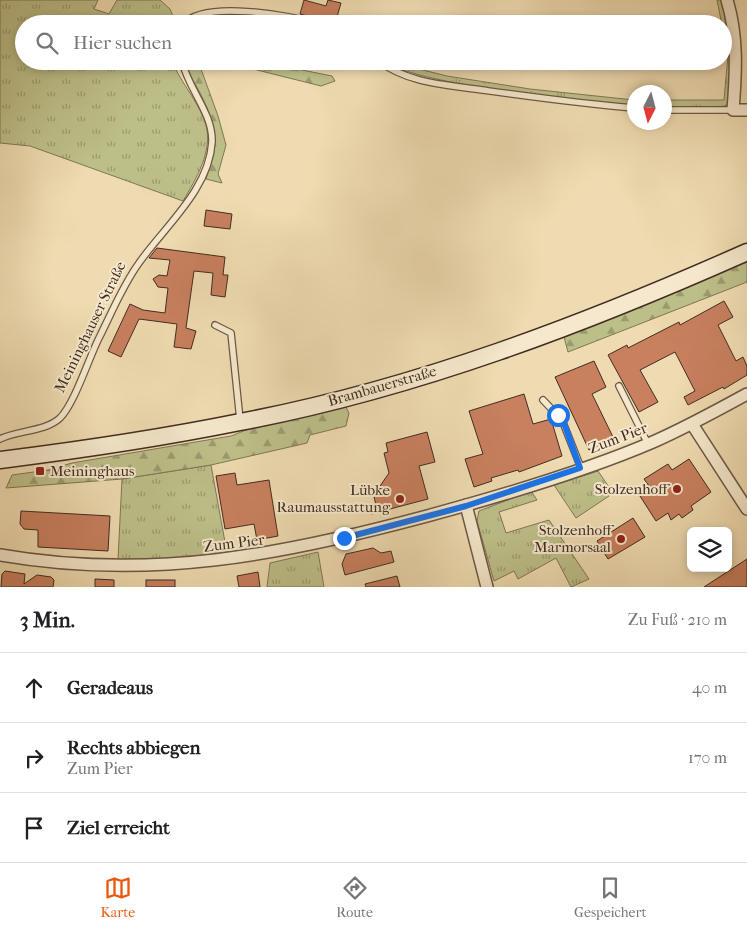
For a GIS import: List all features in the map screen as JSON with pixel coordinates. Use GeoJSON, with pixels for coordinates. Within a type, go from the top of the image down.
{"type":"FeatureCollection","features":[{"type":"Feature","properties":{"kind":"main road","name":"Brambauerstraße"},"geometry":{"type":"LineString","coordinates":[[0,460],[240,422],[380,388],[500,350],[599,315],[747,252]]}},
{"type":"Feature","properties":{"kind":"street"},"geometry":{"type":"LineString","coordinates":[[727,0],[731,15]]}},
{"type":"Feature","properties":{"kind":"street"},"geometry":{"type":"LineString","coordinates":[[732,18],[736,71],[733,110],[747,110]]}},
{"type":"Feature","properties":{"kind":"street","name":"Zum Pier"},"geometry":{"type":"LineString","coordinates":[[0,555],[100,565],[208,562],[308,546],[466,506],[580,468],[648,444],[692,424],[747,394]]}},
{"type":"Feature","properties":{"kind":"street"},"geometry":{"type":"LineString","coordinates":[[692,424],[747,509]]}},
{"type":"Feature","properties":{"kind":"street"},"geometry":{"type":"LineString","coordinates":[[466,506],[487,587]]}},
{"type":"Feature","properties":{"kind":"lane"},"geometry":{"type":"LineString","coordinates":[[191,15],[193,13],[223,7],[288,15]]}},
{"type":"Feature","properties":{"kind":"lane","name":"Meininghauser Straße"},"geometry":{"type":"LineString","coordinates":[[0,439],[53,423],[66,409],[99,337],[138,264],[190,199],[200,179],[209,158],[212,141],[211,125],[184,70]]}},
{"type":"Feature","properties":{"kind":"lane"},"geometry":{"type":"LineString","coordinates":[[394,70],[428,82],[558,101],[627,107]]}},
{"type":"Feature","properties":{"kind":"lane"},"geometry":{"type":"LineString","coordinates":[[672,110],[733,110]]}},
{"type":"Feature","properties":{"kind":"lane"},"geometry":{"type":"LineString","coordinates":[[215,325],[231,333],[240,422]]}},
{"type":"Feature","properties":{"kind":"lane"},"geometry":{"type":"LineString","coordinates":[[619,386],[648,444]]}},
{"type":"Feature","properties":{"kind":"lane"},"geometry":{"type":"LineString","coordinates":[[543,400],[562,420],[580,468]]}},
{"type":"Feature","properties":{"kind":"green space"},"geometry":{"type":"Polygon","coordinates":[[[0,0],[98,0],[94,9],[109,14],[117,0],[160,0],[170,9],[172,15],[15,15],[15,70],[176,70],[196,103],[206,125],[208,135],[202,164],[183,201],[30,146],[0,143],[0,0]]]}},
{"type":"Feature","properties":{"kind":"green space"},"geometry":{"type":"Polygon","coordinates":[[[717,0],[724,0],[727,15],[720,15],[717,0]]]}},
{"type":"Feature","properties":{"kind":"green space"},"geometry":{"type":"Polygon","coordinates":[[[227,12],[250,15],[213,15],[227,12]]]}},
{"type":"Feature","properties":{"kind":"green space"},"geometry":{"type":"Polygon","coordinates":[[[188,70],[201,70],[218,116],[226,145],[218,174],[222,183],[206,179],[214,147],[213,128],[207,108],[188,70]]]}},
{"type":"Feature","properties":{"kind":"green space"},"geometry":{"type":"Polygon","coordinates":[[[257,70],[302,70],[332,76],[335,81],[321,86],[257,70]]]}},
{"type":"Feature","properties":{"kind":"green space"},"geometry":{"type":"Polygon","coordinates":[[[404,70],[423,70],[447,76],[530,89],[627,99],[627,106],[503,91],[427,77],[404,70]]]}},
{"type":"Feature","properties":{"kind":"green space"},"geometry":{"type":"Polygon","coordinates":[[[727,70],[732,70],[730,103],[723,107],[672,108],[672,100],[724,100],[727,70]]]}},
{"type":"Feature","properties":{"kind":"green space"},"geometry":{"type":"Polygon","coordinates":[[[747,262],[747,282],[568,352],[564,337],[747,262]]]}},
{"type":"Feature","properties":{"kind":"green space"},"geometry":{"type":"Polygon","coordinates":[[[346,407],[349,413],[346,426],[310,435],[307,443],[211,465],[122,479],[6,488],[12,475],[231,436],[251,428],[346,407]]]}},
{"type":"Feature","properties":{"kind":"green space"},"geometry":{"type":"Polygon","coordinates":[[[211,465],[227,553],[179,559],[118,560],[122,479],[211,465]]]}},
{"type":"Feature","properties":{"kind":"green space"},"geometry":{"type":"Polygon","coordinates":[[[598,471],[611,490],[609,496],[576,518],[554,485],[598,471]]]}},
{"type":"Feature","properties":{"kind":"green space"},"geometry":{"type":"Polygon","coordinates":[[[531,491],[537,500],[499,512],[506,533],[549,520],[589,579],[571,587],[556,558],[518,579],[514,571],[494,581],[477,521],[479,511],[531,491]]]}},
{"type":"Feature","properties":{"kind":"green space"},"geometry":{"type":"Polygon","coordinates":[[[318,552],[324,587],[267,587],[270,563],[318,552]]]}},
{"type":"Feature","properties":{"kind":"building"},"geometry":{"type":"Polygon","coordinates":[[[304,0],[326,6],[328,0],[341,3],[338,15],[300,14],[304,0]]]}},
{"type":"Feature","properties":{"kind":"building"},"geometry":{"type":"Polygon","coordinates":[[[206,210],[232,214],[230,229],[204,226],[206,210]]]}},
{"type":"Feature","properties":{"kind":"building"},"geometry":{"type":"Polygon","coordinates":[[[157,248],[225,257],[223,275],[228,275],[225,297],[211,295],[213,273],[194,271],[186,328],[196,331],[191,349],[174,347],[177,324],[139,319],[121,357],[108,351],[130,304],[143,310],[165,313],[168,288],[158,287],[153,279],[159,275],[167,276],[170,260],[149,258],[157,248]]]}},
{"type":"Feature","properties":{"kind":"building"},"geometry":{"type":"Polygon","coordinates":[[[724,301],[733,317],[718,325],[736,361],[743,357],[747,366],[747,375],[724,389],[723,387],[688,405],[684,397],[695,391],[675,352],[640,370],[658,402],[639,412],[608,355],[627,345],[628,348],[679,322],[680,325],[724,301]]]}},
{"type":"Feature","properties":{"kind":"building"},"geometry":{"type":"Polygon","coordinates":[[[594,361],[606,387],[592,394],[614,439],[589,450],[555,377],[594,361]]]}},
{"type":"Feature","properties":{"kind":"building"},"geometry":{"type":"Polygon","coordinates":[[[524,394],[533,424],[551,419],[562,456],[519,472],[518,470],[491,478],[492,481],[474,487],[465,459],[483,454],[469,411],[524,394]]]}},
{"type":"Feature","properties":{"kind":"building"},"geometry":{"type":"Polygon","coordinates":[[[427,432],[435,462],[419,466],[428,499],[371,514],[372,505],[376,505],[374,497],[379,495],[378,489],[389,473],[384,453],[388,452],[386,443],[427,432]]]}},
{"type":"Feature","properties":{"kind":"building","name":"Stolzenhoff"},"geometry":{"type":"Polygon","coordinates":[[[689,459],[711,492],[691,506],[693,510],[682,518],[679,514],[671,520],[668,513],[656,521],[638,493],[649,486],[644,479],[668,464],[672,470],[689,459]]]}},
{"type":"Feature","properties":{"kind":"building"},"geometry":{"type":"Polygon","coordinates":[[[235,473],[237,485],[269,480],[278,536],[257,540],[254,524],[225,529],[216,476],[235,473]]]}},
{"type":"Feature","properties":{"kind":"building"},"geometry":{"type":"Polygon","coordinates":[[[21,511],[110,516],[108,551],[38,547],[38,530],[24,529],[20,524],[21,511]]]}},
{"type":"Feature","properties":{"kind":"building","name":"Stolzenhoff Marmorsaal"},"geometry":{"type":"Polygon","coordinates":[[[633,518],[645,537],[608,559],[597,541],[633,518]]]}},
{"type":"Feature","properties":{"kind":"building"},"geometry":{"type":"Polygon","coordinates":[[[373,548],[381,553],[391,551],[394,562],[345,575],[342,564],[346,554],[373,548]]]}},
{"type":"Feature","properties":{"kind":"building"},"geometry":{"type":"Polygon","coordinates":[[[747,559],[747,587],[704,587],[727,572],[732,572],[732,569],[747,559]]]}},
{"type":"Feature","properties":{"kind":"building"},"geometry":{"type":"Polygon","coordinates":[[[5,571],[25,574],[24,584],[37,575],[51,577],[54,580],[53,587],[1,587],[2,574],[5,571]]]}},
{"type":"Feature","properties":{"kind":"building"},"geometry":{"type":"Polygon","coordinates":[[[258,572],[260,587],[239,587],[237,576],[258,572]]]}},
{"type":"Feature","properties":{"kind":"building"},"geometry":{"type":"Polygon","coordinates":[[[397,576],[400,587],[366,587],[365,584],[397,576]]]}},
{"type":"Feature","properties":{"kind":"building"},"geometry":{"type":"Polygon","coordinates":[[[95,579],[114,580],[114,587],[95,587],[95,579]]]}},
{"type":"Feature","properties":{"kind":"building"},"geometry":{"type":"Polygon","coordinates":[[[146,580],[175,580],[175,587],[146,587],[146,580]]]}},
{"type":"Feature","properties":{"kind":"place","name":"Meininghaus"},"geometry":{"type":"Point","coordinates":[40,471]}},
{"type":"Feature","properties":{"kind":"place","name":"Stolzenhoff"},"geometry":{"type":"Point","coordinates":[677,489]}},
{"type":"Feature","properties":{"kind":"place","name":"Lübke Raumausstattung"},"geometry":{"type":"Point","coordinates":[400,499]}},
{"type":"Feature","properties":{"kind":"place","name":"Stolzenhoff Marmorsaal"},"geometry":{"type":"Point","coordinates":[621,539]}},
{"type":"Feature","properties":{"kind":"route"},"geometry":{"type":"LineString","coordinates":[[344,538],[466,506],[580,468],[565,426],[558,415]]}}]}
